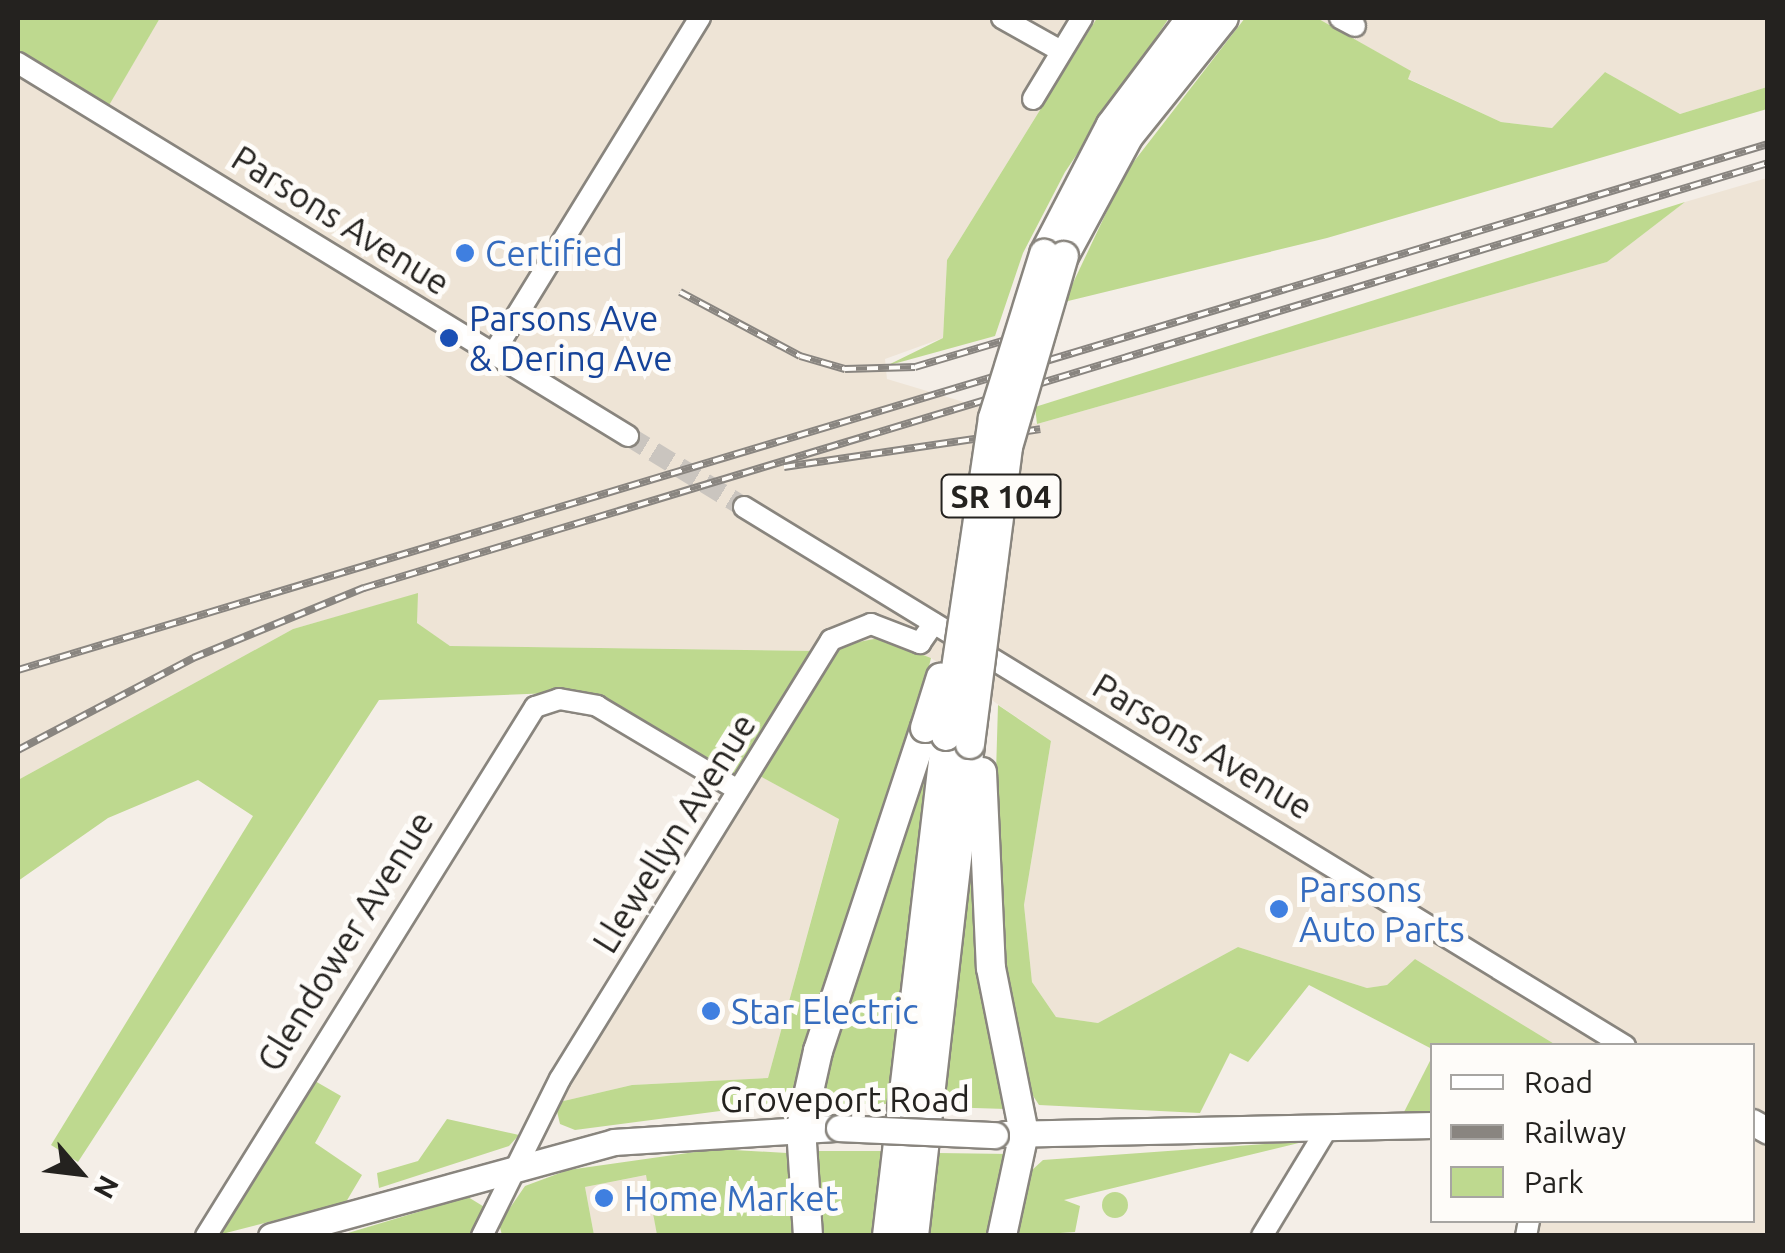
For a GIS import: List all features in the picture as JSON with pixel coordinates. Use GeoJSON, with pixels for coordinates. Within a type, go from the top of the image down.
{"type":"FeatureCollection","features":[{"type":"Feature","properties":{"kind":"highway","name":"SR 104"},"geometry":{"type":"LineString","coordinates":[[914,1236],[956,740],[964,598],[992,418],[1054,255],[1112,125],[1190,18]]}},
{"type":"Feature","properties":{"kind":"highway","name":"SR 104"},"geometry":{"type":"LineString","coordinates":[[887,1236],[956,740],[1020,391],[1054,255],[1130,136],[1224,18]]}},
{"type":"Feature","properties":{"kind":"highway"},"geometry":{"type":"LineString","coordinates":[[808,1236],[801,1127],[956,740]]}},
{"type":"Feature","properties":{"kind":"highway"},"geometry":{"type":"LineString","coordinates":[[956,740],[986,934],[1024,1134],[1002,1236]]}},
{"type":"Feature","properties":{"kind":"main road","name":"Groveport Road"},"geometry":{"type":"LineString","coordinates":[[270,1236],[614,1142],[801,1127],[1024,1134],[1430,1125]]}},
{"type":"Feature","properties":{"kind":"street"},"geometry":{"type":"LineString","coordinates":[[493,354],[700,18]]}},
{"type":"Feature","properties":{"kind":"street"},"geometry":{"type":"LineString","coordinates":[[1002,18],[1060,52]]}},
{"type":"Feature","properties":{"kind":"street"},"geometry":{"type":"LineString","coordinates":[[1033,98],[1082,18]]}},
{"type":"Feature","properties":{"kind":"street","name":"Parsons Avenue"},"geometry":{"type":"LineString","coordinates":[[18,63],[628,436]]}},
{"type":"Feature","properties":{"kind":"street","name":"Parsons Avenue"},"geometry":{"type":"LineString","coordinates":[[744,507],[1620,1043]]}},
{"type":"Feature","properties":{"kind":"street","name":"Llewellyn Avenue"},"geometry":{"type":"LineString","coordinates":[[483,1235],[515,1168],[831,640],[871,624],[920,643],[934,624]]}},
{"type":"Feature","properties":{"kind":"street","name":"Glendower Avenue"},"geometry":{"type":"LineString","coordinates":[[206,1236],[518,725],[559,699],[616,714],[738,790]]}},
{"type":"Feature","properties":{"kind":"street"},"geometry":{"type":"LineString","coordinates":[[1262,1236],[1328,1127]]}},
{"type":"Feature","properties":{"kind":"shaded area"},"geometry":{"type":"Polygon","coordinates":[[[160,18],[1097,18],[947,260],[943,338],[885,359],[887,379],[1037,424],[1607,262],[1685,202],[1767,178],[1767,1235],[1532,1235],[1532,1223],[1755,1223],[1755,1043],[1553,1043],[1415,959],[1387,985],[1367,988],[1238,947],[1098,1023],[1056,1017],[1032,982],[1024,905],[1051,741],[931,658],[879,638],[816,651],[450,646],[416,623],[417,594],[293,629],[18,780],[18,73],[98,123],[160,18]]]}},
{"type":"Feature","properties":{"kind":"shaded area"},"geometry":{"type":"Polygon","coordinates":[[[1317,18],[1767,18],[1767,87],[1680,114],[1605,72],[1552,128],[1501,122],[1407,78],[1410,71],[1317,18]]]}},
{"type":"Feature","properties":{"kind":"shaded area"},"geometry":{"type":"Polygon","coordinates":[[[756,774],[839,818],[768,1078],[632,1085],[555,1103],[756,774]]]}},
{"type":"Feature","properties":{"kind":"shaded area"},"geometry":{"type":"Polygon","coordinates":[[[647,1175],[657,1235],[594,1235],[585,1187],[647,1175]]]}},
{"type":"Feature","properties":{"kind":"green space"},"geometry":{"type":"Polygon","coordinates":[[[18,18],[160,18],[108,107],[18,51],[18,18]]]}},
{"type":"Feature","properties":{"kind":"green space"},"geometry":{"type":"Polygon","coordinates":[[[1097,18],[1169,18],[1065,172],[1023,253],[995,336],[886,366],[943,338],[947,260],[1097,18]]]}},
{"type":"Feature","properties":{"kind":"green space"},"geometry":{"type":"Polygon","coordinates":[[[1245,18],[1317,18],[1411,71],[1408,79],[1501,122],[1552,128],[1605,72],[1680,114],[1767,87],[1767,109],[1327,238],[1064,302],[1125,173],[1245,18]]]}},
{"type":"Feature","properties":{"kind":"green space"},"geometry":{"type":"Polygon","coordinates":[[[1685,202],[1607,262],[1037,424],[1035,407],[1685,202]]]}},
{"type":"Feature","properties":{"kind":"green space"},"geometry":{"type":"Polygon","coordinates":[[[418,593],[417,623],[450,646],[816,651],[742,771],[727,777],[578,692],[379,700],[78,1162],[51,1145],[253,816],[198,780],[108,818],[18,881],[18,780],[293,629],[418,593]]]}},
{"type":"Feature","properties":{"kind":"green space"},"geometry":{"type":"Polygon","coordinates":[[[879,638],[931,658],[904,771],[797,1085],[765,1105],[575,1130],[560,1124],[555,1103],[632,1085],[768,1078],[839,819],[756,774],[838,646],[879,638]]]}},
{"type":"Feature","properties":{"kind":"green space"},"geometry":{"type":"Polygon","coordinates":[[[998,705],[1051,741],[1024,905],[1032,982],[1056,1017],[1098,1023],[1238,947],[1367,988],[1387,985],[1415,959],[1553,1043],[1430,1043],[1430,1048],[1309,985],[1248,1062],[1230,1053],[1200,1113],[1039,1105],[1017,1071],[993,874],[998,705]]]}},
{"type":"Feature","properties":{"kind":"green space"},"geometry":{"type":"Polygon","coordinates":[[[929,743],[888,1104],[817,1104],[833,1038],[929,743]]]}},
{"type":"Feature","properties":{"kind":"green space"},"geometry":{"type":"Polygon","coordinates":[[[970,853],[976,854],[1006,1109],[943,1107],[970,853]]]}},
{"type":"Feature","properties":{"kind":"green space"},"geometry":{"type":"Polygon","coordinates":[[[1430,1061],[1430,1114],[1403,1114],[1430,1061]]]}},
{"type":"Feature","properties":{"kind":"green space"},"geometry":{"type":"Polygon","coordinates":[[[308,1077],[341,1096],[315,1143],[362,1175],[346,1202],[218,1235],[308,1077]]]}},
{"type":"Feature","properties":{"kind":"green space"},"geometry":{"type":"Polygon","coordinates":[[[447,1119],[519,1135],[509,1146],[379,1188],[377,1173],[418,1161],[447,1119]]]}},
{"type":"Feature","properties":{"kind":"green space"},"geometry":{"type":"Polygon","coordinates":[[[1307,1141],[1064,1200],[1080,1206],[1075,1232],[1015,1236],[1031,1171],[1043,1160],[1307,1141]]]}},
{"type":"Feature","properties":{"kind":"green space"},"geometry":{"type":"Polygon","coordinates":[[[716,1149],[787,1153],[802,1175],[802,1235],[657,1235],[646,1175],[585,1187],[594,1235],[502,1235],[499,1224],[525,1186],[568,1170],[716,1149]]]}},
{"type":"Feature","properties":{"kind":"green space"},"geometry":{"type":"Polygon","coordinates":[[[818,1151],[885,1151],[874,1235],[818,1236],[818,1151]]]}},
{"type":"Feature","properties":{"kind":"green space"},"geometry":{"type":"Polygon","coordinates":[[[938,1153],[1010,1154],[992,1235],[928,1236],[938,1153]]]}},
{"type":"Feature","properties":{"kind":"green space"},"geometry":{"type":"Polygon","coordinates":[[[1115,1192],[1124,1196],[1128,1205],[1124,1214],[1115,1218],[1106,1214],[1102,1205],[1106,1196],[1115,1192]]]}},
{"type":"Feature","properties":{"kind":"green space"},"geometry":{"type":"Polygon","coordinates":[[[468,1197],[486,1208],[474,1235],[338,1236],[468,1197]]]}},
{"type":"Feature","properties":{"kind":"tunnel"},"geometry":{"type":"LineString","coordinates":[[628,436],[744,507]]}},
{"type":"Feature","properties":{"kind":"railway"},"geometry":{"type":"LineString","coordinates":[[18,670],[1768,144]]}},
{"type":"Feature","properties":{"kind":"railway"},"geometry":{"type":"LineString","coordinates":[[18,750],[193,658],[364,588],[1768,163]]}},
{"type":"Feature","properties":{"kind":"railway"},"geometry":{"type":"LineString","coordinates":[[680,292],[800,356],[845,369],[915,367],[1009,339]]}},
{"type":"Feature","properties":{"kind":"railway"},"geometry":{"type":"LineString","coordinates":[[784,467],[1040,429]]}},
{"type":"Feature","properties":{"kind":"place","name":"Certified"},"geometry":{"type":"Point","coordinates":[465,253]}},
{"type":"Feature","properties":{"kind":"place","name":"Parsons Ave & Dering Ave"},"geometry":{"type":"Point","coordinates":[449,338]}},
{"type":"Feature","properties":{"kind":"place","name":"Parsons Auto Parts"},"geometry":{"type":"Point","coordinates":[1279,909]}},
{"type":"Feature","properties":{"kind":"place","name":"Star Electric"},"geometry":{"type":"Point","coordinates":[711,1011]}},
{"type":"Feature","properties":{"kind":"place","name":"Home Market"},"geometry":{"type":"Point","coordinates":[604,1198]}}]}
